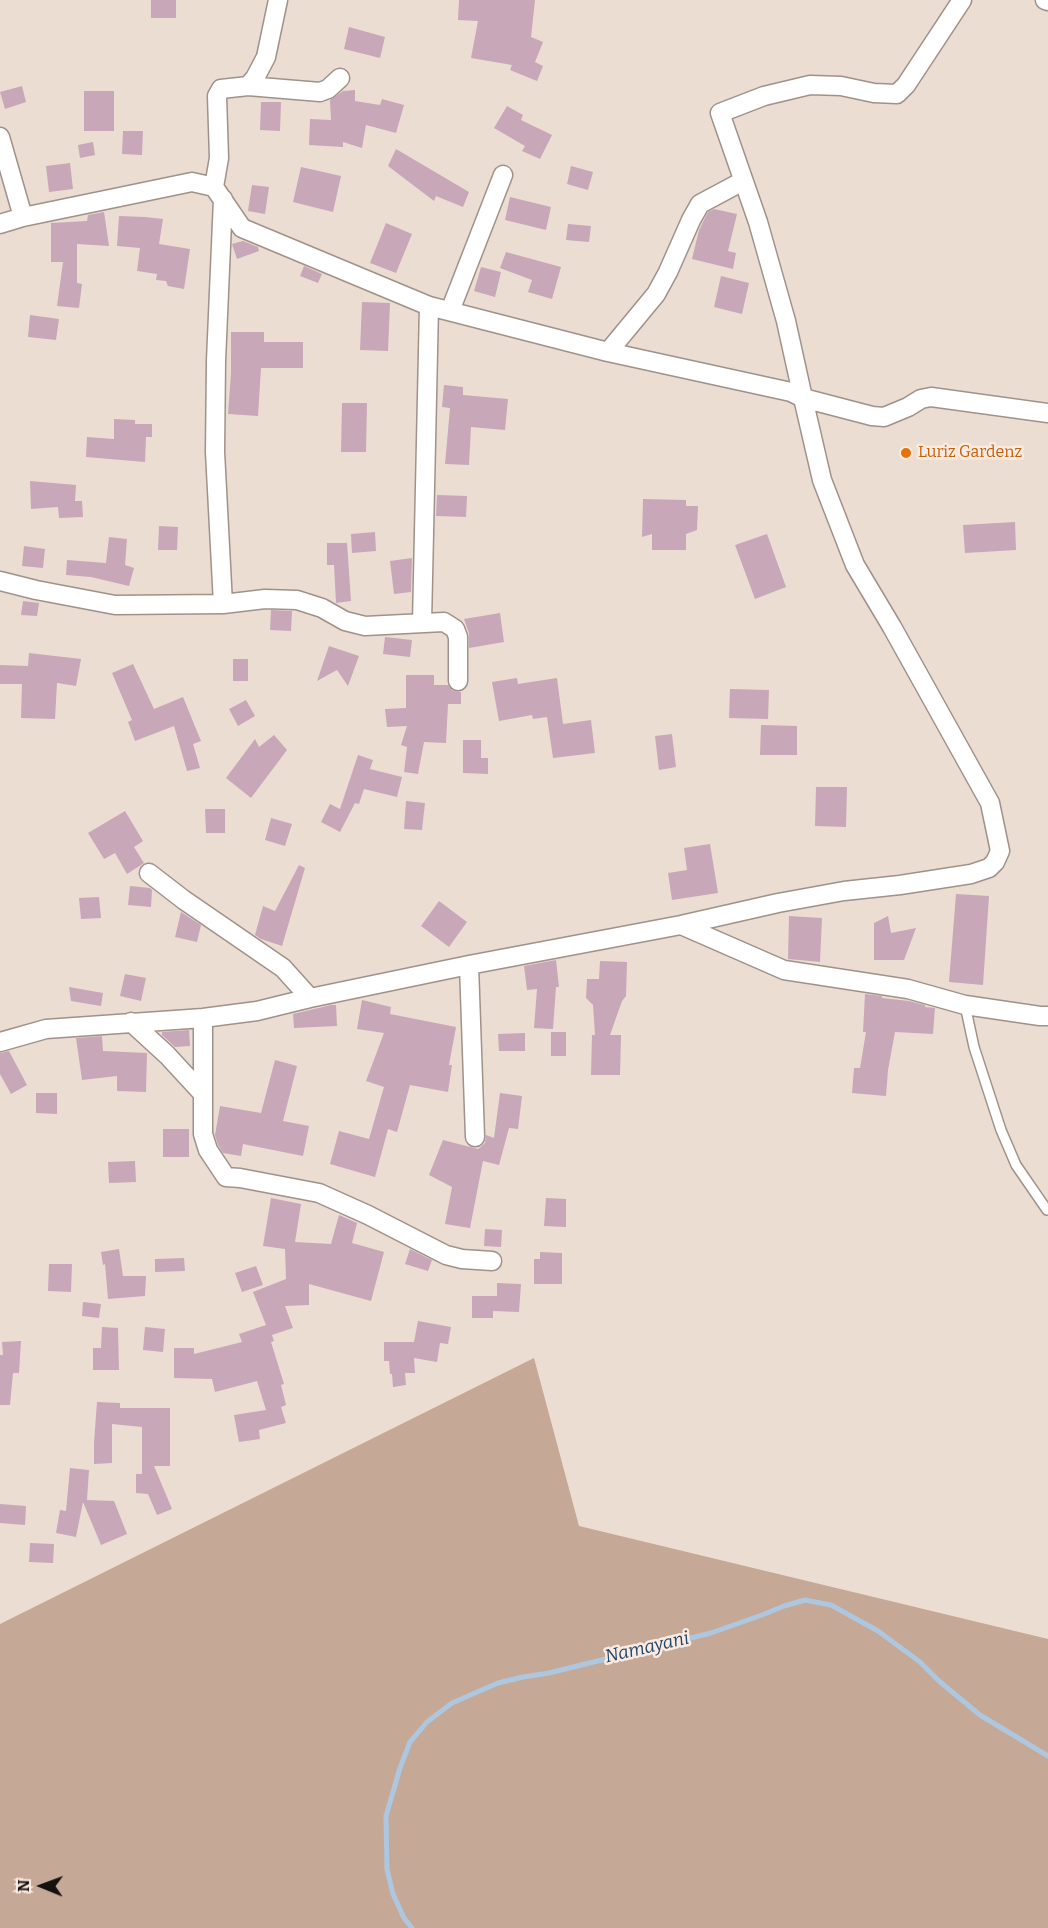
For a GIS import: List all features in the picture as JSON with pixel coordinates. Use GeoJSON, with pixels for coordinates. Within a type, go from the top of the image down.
{"type":"FeatureCollection","features":[{"type":"Feature","properties":{"kind":"street"},"geometry":{"type":"LineString","coordinates":[[248,86],[266,57],[278,0]]}},
{"type":"Feature","properties":{"kind":"street"},"geometry":{"type":"LineString","coordinates":[[0,1042],[46,1029],[203,1018],[257,1011],[469,965],[681,925],[778,903],[844,891],[971,874],[989,868],[995,862],[1000,851],[990,803],[855,564],[822,480],[783,310],[747,187],[720,113],[764,96],[810,85],[841,86],[874,93],[897,94],[906,85],[962,0]]}},
{"type":"Feature","properties":{"kind":"street"},"geometry":{"type":"LineString","coordinates":[[223,604],[215,452],[219,158],[217,96],[221,89],[248,86],[320,92],[328,89],[340,78]]}},
{"type":"Feature","properties":{"kind":"street"},"geometry":{"type":"LineString","coordinates":[[0,136],[23,217]]}},
{"type":"Feature","properties":{"kind":"street"},"geometry":{"type":"LineString","coordinates":[[450,311],[503,175]]}},
{"type":"Feature","properties":{"kind":"street"},"geometry":{"type":"LineString","coordinates":[[609,352],[656,294],[690,220],[700,204],[743,181]]}},
{"type":"Feature","properties":{"kind":"street"},"geometry":{"type":"LineString","coordinates":[[0,224],[23,217],[192,182],[218,193],[242,228],[429,306],[609,352],[792,392],[803,398],[872,416],[884,417],[921,399],[931,397],[1048,413]]}},
{"type":"Feature","properties":{"kind":"street"},"geometry":{"type":"LineString","coordinates":[[422,623],[429,306]]}},
{"type":"Feature","properties":{"kind":"street"},"geometry":{"type":"LineString","coordinates":[[0,581],[115,605],[223,604],[265,598],[297,600],[322,608],[345,621],[366,626],[444,622],[455,629],[458,637],[458,681]]}},
{"type":"Feature","properties":{"kind":"street"},"geometry":{"type":"LineString","coordinates":[[149,873],[283,968],[310,998]]}},
{"type":"Feature","properties":{"kind":"street"},"geometry":{"type":"LineString","coordinates":[[681,925],[784,970],[908,989],[965,1005],[1048,1016]]}},
{"type":"Feature","properties":{"kind":"street"},"geometry":{"type":"LineString","coordinates":[[469,965],[475,1137]]}},
{"type":"Feature","properties":{"kind":"street"},"geometry":{"type":"LineString","coordinates":[[203,1018],[203,1134],[207,1150],[226,1177],[319,1193],[446,1255],[492,1261]]}},
{"type":"Feature","properties":{"kind":"street"},"geometry":{"type":"LineString","coordinates":[[131,1022],[167,1055],[203,1095]]}},
{"type":"Feature","properties":{"kind":"lane"},"geometry":{"type":"LineString","coordinates":[[965,1005],[974,1047],[1001,1130],[1017,1165],[1047,1210]]}},
{"type":"Feature","properties":{"kind":"shaded area"},"geometry":{"type":"Polygon","coordinates":[[[534,1358],[579,1526],[1048,1639],[1048,1928],[0,1928],[0,1624],[534,1358]]]}},
{"type":"Feature","properties":{"kind":"building"},"geometry":{"type":"Polygon","coordinates":[[[151,0],[176,0],[176,18],[151,18],[151,0]]]}},
{"type":"Feature","properties":{"kind":"building"},"geometry":{"type":"Polygon","coordinates":[[[459,0],[535,0],[531,37],[543,42],[535,62],[543,66],[537,81],[510,70],[512,65],[471,58],[478,21],[458,20],[459,0]]]}},
{"type":"Feature","properties":{"kind":"building"},"geometry":{"type":"Polygon","coordinates":[[[349,27],[385,37],[380,58],[344,49],[349,27]]]}},
{"type":"Feature","properties":{"kind":"building"},"geometry":{"type":"Polygon","coordinates":[[[22,86],[26,102],[5,109],[0,92],[22,86]]]}},
{"type":"Feature","properties":{"kind":"building"},"geometry":{"type":"Polygon","coordinates":[[[355,90],[355,101],[380,105],[382,99],[404,105],[396,133],[366,125],[362,148],[343,142],[343,147],[309,145],[310,119],[331,120],[330,100],[343,91],[355,90]]]}},
{"type":"Feature","properties":{"kind":"building"},"geometry":{"type":"Polygon","coordinates":[[[84,91],[114,91],[114,131],[84,131],[84,91]]]}},
{"type":"Feature","properties":{"kind":"building"},"geometry":{"type":"Polygon","coordinates":[[[261,102],[281,102],[280,131],[260,130],[261,102]]]}},
{"type":"Feature","properties":{"kind":"building"},"geometry":{"type":"Polygon","coordinates":[[[507,106],[523,115],[521,120],[552,135],[540,159],[522,151],[525,146],[494,128],[507,106]]]}},
{"type":"Feature","properties":{"kind":"building"},"geometry":{"type":"Polygon","coordinates":[[[123,131],[143,131],[142,155],[122,154],[123,131]]]}},
{"type":"Feature","properties":{"kind":"building"},"geometry":{"type":"Polygon","coordinates":[[[93,142],[95,155],[80,158],[78,145],[93,142]]]}},
{"type":"Feature","properties":{"kind":"building"},"geometry":{"type":"Polygon","coordinates":[[[396,149],[469,192],[463,207],[436,196],[434,201],[388,166],[396,149]]]}},
{"type":"Feature","properties":{"kind":"building"},"geometry":{"type":"Polygon","coordinates":[[[70,163],[73,189],[49,192],[46,166],[70,163]]]}},
{"type":"Feature","properties":{"kind":"building"},"geometry":{"type":"Polygon","coordinates":[[[571,166],[593,172],[588,190],[567,184],[571,166]]]}},
{"type":"Feature","properties":{"kind":"building"},"geometry":{"type":"Polygon","coordinates":[[[301,167],[341,176],[333,212],[293,202],[301,167]]]}},
{"type":"Feature","properties":{"kind":"building"},"geometry":{"type":"Polygon","coordinates":[[[252,185],[269,187],[265,214],[248,211],[252,185]]]}},
{"type":"Feature","properties":{"kind":"building"},"geometry":{"type":"Polygon","coordinates":[[[510,197],[551,207],[546,230],[505,220],[510,197]]]}},
{"type":"Feature","properties":{"kind":"building"},"geometry":{"type":"Polygon","coordinates":[[[714,209],[737,214],[728,251],[736,253],[733,269],[692,259],[699,230],[708,212],[714,209]]]}},
{"type":"Feature","properties":{"kind":"building"},"geometry":{"type":"Polygon","coordinates":[[[104,212],[109,246],[77,244],[77,283],[82,284],[79,308],[57,306],[63,262],[51,262],[51,223],[87,221],[88,215],[104,212]]]}},
{"type":"Feature","properties":{"kind":"building"},"geometry":{"type":"Polygon","coordinates":[[[119,216],[163,219],[159,244],[190,249],[184,289],[168,286],[166,281],[156,280],[157,274],[137,271],[140,248],[117,246],[119,216]]]}},
{"type":"Feature","properties":{"kind":"building"},"geometry":{"type":"Polygon","coordinates":[[[386,223],[412,234],[396,273],[370,263],[386,223]]]}},
{"type":"Feature","properties":{"kind":"building"},"geometry":{"type":"Polygon","coordinates":[[[568,224],[591,226],[589,242],[566,240],[568,224]]]}},
{"type":"Feature","properties":{"kind":"building"},"geometry":{"type":"Polygon","coordinates":[[[243,241],[258,247],[259,251],[237,259],[232,244],[243,241]]]}},
{"type":"Feature","properties":{"kind":"building"},"geometry":{"type":"Polygon","coordinates":[[[506,252],[561,267],[552,299],[528,292],[532,280],[500,268],[506,252]]]}},
{"type":"Feature","properties":{"kind":"building"},"geometry":{"type":"Polygon","coordinates":[[[304,266],[322,274],[318,283],[300,276],[304,266]]]}},
{"type":"Feature","properties":{"kind":"building"},"geometry":{"type":"Polygon","coordinates":[[[481,267],[501,272],[495,297],[474,291],[481,267]]]}},
{"type":"Feature","properties":{"kind":"building"},"geometry":{"type":"Polygon","coordinates":[[[721,276],[749,283],[742,314],[714,307],[721,276]]]}},
{"type":"Feature","properties":{"kind":"building"},"geometry":{"type":"Polygon","coordinates":[[[362,302],[390,303],[388,351],[360,350],[362,302]]]}},
{"type":"Feature","properties":{"kind":"building"},"geometry":{"type":"Polygon","coordinates":[[[30,315],[59,319],[56,340],[28,337],[30,315]]]}},
{"type":"Feature","properties":{"kind":"building"},"geometry":{"type":"Polygon","coordinates":[[[231,332],[264,332],[264,342],[303,342],[303,368],[261,368],[258,416],[228,414],[231,332]]]}},
{"type":"Feature","properties":{"kind":"building"},"geometry":{"type":"Polygon","coordinates":[[[444,385],[463,387],[463,395],[508,399],[505,430],[471,427],[469,465],[445,464],[450,408],[442,407],[444,385]]]}},
{"type":"Feature","properties":{"kind":"building"},"geometry":{"type":"Polygon","coordinates":[[[342,403],[367,403],[366,452],[341,452],[342,403]]]}},
{"type":"Feature","properties":{"kind":"building"},"geometry":{"type":"Polygon","coordinates":[[[114,419],[135,420],[135,424],[152,424],[152,437],[146,437],[145,462],[86,457],[87,437],[114,439],[114,419]]]}},
{"type":"Feature","properties":{"kind":"building"},"geometry":{"type":"Polygon","coordinates":[[[30,481],[76,485],[75,501],[82,501],[83,517],[59,518],[58,507],[31,509],[30,481]]]}},
{"type":"Feature","properties":{"kind":"building"},"geometry":{"type":"Polygon","coordinates":[[[437,495],[467,496],[466,517],[436,516],[437,495]]]}},
{"type":"Feature","properties":{"kind":"building"},"geometry":{"type":"Polygon","coordinates":[[[643,499],[686,500],[686,506],[698,506],[697,530],[686,534],[686,550],[652,550],[652,534],[642,537],[643,499]]]}},
{"type":"Feature","properties":{"kind":"building"},"geometry":{"type":"Polygon","coordinates":[[[1015,522],[1016,550],[965,553],[963,525],[1015,522]]]}},
{"type":"Feature","properties":{"kind":"building"},"geometry":{"type":"Polygon","coordinates":[[[159,526],[178,527],[177,550],[158,550],[159,526]]]}},
{"type":"Feature","properties":{"kind":"building"},"geometry":{"type":"Polygon","coordinates":[[[375,532],[376,551],[352,553],[351,534],[375,532]]]}},
{"type":"Feature","properties":{"kind":"building"},"geometry":{"type":"Polygon","coordinates":[[[767,534],[786,587],[755,599],[735,545],[767,534]]]}},
{"type":"Feature","properties":{"kind":"building"},"geometry":{"type":"Polygon","coordinates":[[[109,537],[127,539],[125,565],[134,568],[129,586],[91,577],[66,575],[67,560],[106,563],[109,537]]]}},
{"type":"Feature","properties":{"kind":"building"},"geometry":{"type":"Polygon","coordinates":[[[327,543],[347,543],[351,601],[336,603],[334,565],[327,565],[327,543]]]}},
{"type":"Feature","properties":{"kind":"building"},"geometry":{"type":"Polygon","coordinates":[[[24,546],[45,549],[43,568],[22,566],[24,546]]]}},
{"type":"Feature","properties":{"kind":"building"},"geometry":{"type":"Polygon","coordinates":[[[412,558],[411,592],[394,594],[390,561],[412,558]]]}},
{"type":"Feature","properties":{"kind":"building"},"geometry":{"type":"Polygon","coordinates":[[[23,601],[39,603],[37,616],[21,615],[23,601]]]}},
{"type":"Feature","properties":{"kind":"building"},"geometry":{"type":"Polygon","coordinates":[[[271,610],[292,611],[291,631],[270,630],[271,610]]]}},
{"type":"Feature","properties":{"kind":"building"},"geometry":{"type":"Polygon","coordinates":[[[500,613],[504,642],[469,648],[469,633],[464,619],[500,613]]]}},
{"type":"Feature","properties":{"kind":"building"},"geometry":{"type":"Polygon","coordinates":[[[385,637],[412,640],[410,657],[383,654],[385,637]]]}},
{"type":"Feature","properties":{"kind":"building"},"geometry":{"type":"Polygon","coordinates":[[[329,646],[359,656],[348,686],[337,670],[317,681],[329,646]]]}},
{"type":"Feature","properties":{"kind":"building"},"geometry":{"type":"Polygon","coordinates":[[[29,653],[81,659],[76,686],[57,683],[55,719],[21,718],[22,684],[0,684],[0,665],[28,666],[29,653]]]}},
{"type":"Feature","properties":{"kind":"building"},"geometry":{"type":"Polygon","coordinates":[[[233,659],[248,659],[248,681],[233,681],[233,659]]]}},
{"type":"Feature","properties":{"kind":"building"},"geometry":{"type":"Polygon","coordinates":[[[133,664],[154,709],[183,697],[201,741],[193,744],[200,768],[187,771],[174,726],[135,741],[128,722],[132,720],[112,673],[133,664]]]}},
{"type":"Feature","properties":{"kind":"building"},"geometry":{"type":"Polygon","coordinates":[[[406,675],[434,675],[434,685],[448,685],[453,691],[461,692],[461,704],[448,704],[446,743],[424,742],[418,774],[404,772],[407,747],[401,745],[407,726],[387,727],[385,709],[406,708],[406,675]]]}},
{"type":"Feature","properties":{"kind":"building"},"geometry":{"type":"Polygon","coordinates":[[[517,678],[518,684],[557,678],[563,724],[591,720],[595,753],[553,758],[547,717],[533,719],[532,715],[499,721],[492,682],[517,678]]]}},
{"type":"Feature","properties":{"kind":"building"},"geometry":{"type":"Polygon","coordinates":[[[730,689],[769,690],[768,719],[729,718],[730,689]]]}},
{"type":"Feature","properties":{"kind":"building"},"geometry":{"type":"Polygon","coordinates":[[[246,700],[255,716],[238,726],[229,709],[246,700]]]}},
{"type":"Feature","properties":{"kind":"building"},"geometry":{"type":"Polygon","coordinates":[[[761,725],[797,726],[797,755],[760,755],[761,725]]]}},
{"type":"Feature","properties":{"kind":"building"},"geometry":{"type":"Polygon","coordinates":[[[672,734],[676,767],[659,770],[655,736],[672,734]]]}},
{"type":"Feature","properties":{"kind":"building"},"geometry":{"type":"Polygon","coordinates":[[[274,735],[287,750],[251,798],[226,778],[255,739],[259,747],[274,735]]]}},
{"type":"Feature","properties":{"kind":"building"},"geometry":{"type":"Polygon","coordinates":[[[463,740],[481,740],[481,758],[488,758],[488,774],[463,773],[463,740]]]}},
{"type":"Feature","properties":{"kind":"building"},"geometry":{"type":"Polygon","coordinates":[[[358,755],[373,760],[370,769],[402,777],[397,797],[364,789],[359,804],[355,803],[340,832],[321,822],[330,804],[340,809],[358,755]]]}},
{"type":"Feature","properties":{"kind":"building"},"geometry":{"type":"Polygon","coordinates":[[[816,787],[847,787],[846,827],[815,826],[816,787]]]}},
{"type":"Feature","properties":{"kind":"building"},"geometry":{"type":"Polygon","coordinates":[[[406,801],[425,803],[422,830],[404,829],[406,801]]]}},
{"type":"Feature","properties":{"kind":"building"},"geometry":{"type":"Polygon","coordinates":[[[205,809],[225,809],[225,833],[206,833],[205,809]]]}},
{"type":"Feature","properties":{"kind":"building"},"geometry":{"type":"Polygon","coordinates":[[[125,811],[143,841],[134,847],[144,863],[127,874],[115,853],[104,859],[88,833],[125,811]]]}},
{"type":"Feature","properties":{"kind":"building"},"geometry":{"type":"Polygon","coordinates":[[[271,818],[292,824],[285,846],[265,840],[271,818]]]}},
{"type":"Feature","properties":{"kind":"building"},"geometry":{"type":"Polygon","coordinates":[[[710,844],[718,893],[672,900],[668,873],[687,870],[684,848],[710,844]]]}},
{"type":"Feature","properties":{"kind":"building"},"geometry":{"type":"Polygon","coordinates":[[[299,865],[305,868],[282,946],[261,939],[255,935],[263,906],[275,911],[299,865]]]}},
{"type":"Feature","properties":{"kind":"building"},"geometry":{"type":"Polygon","coordinates":[[[130,886],[152,890],[151,907],[128,905],[130,886]]]}},
{"type":"Feature","properties":{"kind":"building"},"geometry":{"type":"Polygon","coordinates":[[[956,894],[989,896],[983,985],[949,982],[956,894]]]}},
{"type":"Feature","properties":{"kind":"building"},"geometry":{"type":"Polygon","coordinates":[[[99,897],[101,918],[81,919],[79,898],[99,897]]]}},
{"type":"Feature","properties":{"kind":"building"},"geometry":{"type":"Polygon","coordinates":[[[439,901],[467,922],[449,947],[421,926],[439,901]]]}},
{"type":"Feature","properties":{"kind":"building"},"geometry":{"type":"Polygon","coordinates":[[[181,912],[201,925],[197,942],[175,937],[181,912]]]}},
{"type":"Feature","properties":{"kind":"building"},"geometry":{"type":"Polygon","coordinates":[[[789,916],[822,918],[820,962],[788,959],[789,916]]]}},
{"type":"Feature","properties":{"kind":"building"},"geometry":{"type":"Polygon","coordinates":[[[888,916],[891,933],[916,928],[904,960],[874,960],[874,923],[888,916]]]}},
{"type":"Feature","properties":{"kind":"building"},"geometry":{"type":"Polygon","coordinates":[[[556,960],[559,987],[556,987],[553,1029],[534,1028],[537,989],[527,990],[524,966],[556,960]]]}},
{"type":"Feature","properties":{"kind":"building"},"geometry":{"type":"Polygon","coordinates":[[[600,961],[627,962],[626,996],[622,1001],[610,1035],[621,1035],[620,1075],[591,1075],[592,1035],[595,1035],[593,1005],[586,998],[587,979],[599,979],[600,961]]]}},
{"type":"Feature","properties":{"kind":"building"},"geometry":{"type":"Polygon","coordinates":[[[125,974],[146,978],[141,1001],[120,996],[125,974]]]}},
{"type":"Feature","properties":{"kind":"building"},"geometry":{"type":"Polygon","coordinates":[[[69,987],[103,993],[101,1006],[71,1001],[69,987]]]}},
{"type":"Feature","properties":{"kind":"building"},"geometry":{"type":"Polygon","coordinates":[[[865,994],[935,1008],[933,1034],[895,1032],[886,1096],[852,1093],[854,1068],[860,1068],[866,1032],[863,1032],[865,994]]]}},
{"type":"Feature","properties":{"kind":"building"},"geometry":{"type":"Polygon","coordinates":[[[362,1000],[391,1007],[390,1014],[456,1027],[449,1065],[452,1065],[448,1092],[410,1085],[397,1132],[388,1129],[375,1177],[330,1164],[339,1131],[369,1139],[384,1087],[366,1081],[384,1033],[357,1029],[362,1000]]]}},
{"type":"Feature","properties":{"kind":"building"},"geometry":{"type":"Polygon","coordinates":[[[336,1005],[337,1026],[294,1028],[293,1014],[336,1005]]]}},
{"type":"Feature","properties":{"kind":"building"},"geometry":{"type":"Polygon","coordinates":[[[189,1030],[190,1046],[175,1047],[162,1035],[162,1032],[189,1030]]]}},
{"type":"Feature","properties":{"kind":"building"},"geometry":{"type":"Polygon","coordinates":[[[551,1032],[566,1032],[566,1056],[551,1056],[551,1032]]]}},
{"type":"Feature","properties":{"kind":"building"},"geometry":{"type":"Polygon","coordinates":[[[525,1033],[525,1051],[499,1051],[498,1034],[525,1033]]]}},
{"type":"Feature","properties":{"kind":"building"},"geometry":{"type":"Polygon","coordinates":[[[102,1036],[103,1051],[147,1053],[146,1092],[117,1091],[117,1076],[82,1080],[76,1038],[102,1036]]]}},
{"type":"Feature","properties":{"kind":"building"},"geometry":{"type":"Polygon","coordinates":[[[9,1051],[27,1085],[11,1094],[0,1074],[0,1053],[9,1051]]]}},
{"type":"Feature","properties":{"kind":"building"},"geometry":{"type":"Polygon","coordinates":[[[275,1060],[297,1066],[283,1121],[309,1126],[303,1156],[243,1144],[241,1156],[223,1153],[215,1135],[220,1106],[261,1113],[275,1060]]]}},
{"type":"Feature","properties":{"kind":"building"},"geometry":{"type":"Polygon","coordinates":[[[36,1093],[57,1093],[57,1114],[36,1113],[36,1093]]]}},
{"type":"Feature","properties":{"kind":"building"},"geometry":{"type":"Polygon","coordinates":[[[500,1093],[522,1096],[518,1129],[509,1128],[499,1165],[483,1161],[470,1228],[445,1224],[452,1187],[429,1175],[443,1140],[478,1149],[485,1143],[486,1135],[494,1138],[500,1093]]]}},
{"type":"Feature","properties":{"kind":"building"},"geometry":{"type":"Polygon","coordinates":[[[163,1129],[189,1129],[189,1157],[163,1157],[163,1129]]]}},
{"type":"Feature","properties":{"kind":"building"},"geometry":{"type":"Polygon","coordinates":[[[135,1161],[136,1182],[109,1183],[108,1162],[135,1161]]]}},
{"type":"Feature","properties":{"kind":"building"},"geometry":{"type":"Polygon","coordinates":[[[271,1198],[301,1204],[295,1242],[331,1244],[339,1215],[357,1223],[352,1243],[384,1252],[371,1301],[309,1284],[309,1305],[285,1306],[293,1328],[272,1335],[274,1341],[271,1342],[284,1384],[281,1385],[286,1405],[281,1407],[286,1423],[259,1430],[260,1439],[239,1442],[234,1415],[266,1410],[257,1381],[215,1392],[212,1379],[174,1378],[174,1348],[194,1348],[194,1354],[242,1342],[239,1334],[266,1325],[253,1292],[286,1279],[285,1249],[263,1246],[271,1198]]]}},
{"type":"Feature","properties":{"kind":"building"},"geometry":{"type":"Polygon","coordinates":[[[546,1198],[566,1199],[566,1227],[544,1226],[546,1198]]]}},
{"type":"Feature","properties":{"kind":"building"},"geometry":{"type":"Polygon","coordinates":[[[485,1229],[502,1230],[501,1247],[484,1246],[485,1229]]]}},
{"type":"Feature","properties":{"kind":"building"},"geometry":{"type":"Polygon","coordinates":[[[119,1249],[123,1276],[146,1276],[145,1296],[108,1299],[105,1264],[103,1265],[101,1252],[119,1249]]]}},
{"type":"Feature","properties":{"kind":"building"},"geometry":{"type":"Polygon","coordinates":[[[410,1249],[432,1260],[428,1271],[405,1264],[410,1249]]]}},
{"type":"Feature","properties":{"kind":"building"},"geometry":{"type":"Polygon","coordinates":[[[540,1252],[562,1253],[562,1284],[534,1284],[534,1259],[540,1259],[540,1252]]]}},
{"type":"Feature","properties":{"kind":"building"},"geometry":{"type":"Polygon","coordinates":[[[184,1258],[185,1271],[155,1272],[155,1259],[184,1258]]]}},
{"type":"Feature","properties":{"kind":"building"},"geometry":{"type":"Polygon","coordinates":[[[49,1264],[72,1264],[71,1292],[48,1291],[49,1264]]]}},
{"type":"Feature","properties":{"kind":"building"},"geometry":{"type":"Polygon","coordinates":[[[256,1266],[263,1285],[242,1292],[235,1273],[256,1266]]]}},
{"type":"Feature","properties":{"kind":"building"},"geometry":{"type":"Polygon","coordinates":[[[497,1283],[521,1284],[519,1312],[493,1311],[493,1318],[472,1318],[472,1296],[497,1296],[497,1283]]]}},
{"type":"Feature","properties":{"kind":"building"},"geometry":{"type":"Polygon","coordinates":[[[83,1302],[101,1304],[99,1318],[82,1316],[83,1302]]]}},
{"type":"Feature","properties":{"kind":"building"},"geometry":{"type":"Polygon","coordinates":[[[418,1321],[451,1327],[448,1344],[440,1343],[437,1362],[414,1358],[415,1373],[405,1373],[406,1385],[393,1387],[389,1361],[384,1361],[384,1342],[414,1342],[418,1321]]]}},
{"type":"Feature","properties":{"kind":"building"},"geometry":{"type":"Polygon","coordinates":[[[102,1327],[118,1328],[119,1370],[93,1370],[93,1348],[101,1348],[102,1327]]]}},
{"type":"Feature","properties":{"kind":"building"},"geometry":{"type":"Polygon","coordinates":[[[145,1327],[165,1329],[163,1352],[143,1350],[145,1327]]]}},
{"type":"Feature","properties":{"kind":"building"},"geometry":{"type":"Polygon","coordinates":[[[21,1341],[19,1373],[13,1373],[10,1405],[0,1405],[2,1342],[21,1341]]]}},
{"type":"Feature","properties":{"kind":"building"},"geometry":{"type":"Polygon","coordinates":[[[97,1402],[120,1403],[120,1408],[170,1408],[170,1466],[154,1466],[172,1509],[157,1515],[148,1494],[136,1493],[136,1474],[142,1474],[142,1427],[112,1424],[112,1463],[94,1464],[97,1402]]]}},
{"type":"Feature","properties":{"kind":"building"},"geometry":{"type":"Polygon","coordinates":[[[70,1468],[89,1470],[87,1500],[114,1501],[127,1534],[101,1545],[83,1502],[76,1537],[56,1533],[60,1510],[66,1511],[70,1468]]]}},
{"type":"Feature","properties":{"kind":"building"},"geometry":{"type":"Polygon","coordinates":[[[0,1504],[26,1506],[25,1525],[0,1523],[0,1504]]]}},
{"type":"Feature","properties":{"kind":"building"},"geometry":{"type":"Polygon","coordinates":[[[30,1543],[54,1544],[53,1563],[29,1562],[30,1543]]]}},
{"type":"Feature","properties":{"kind":"waterway","name":"Namayani"},"geometry":{"type":"LineString","coordinates":[[412,1928],[404,1918],[393,1894],[387,1869],[386,1816],[400,1768],[410,1742],[427,1722],[452,1703],[498,1683],[549,1673],[711,1633],[805,1600],[831,1605],[878,1631],[920,1662],[980,1715],[1048,1756]]}},
{"type":"Feature","properties":{"kind":"place","name":"Luriz Gardenz"},"geometry":{"type":"Point","coordinates":[906,453]}}]}
